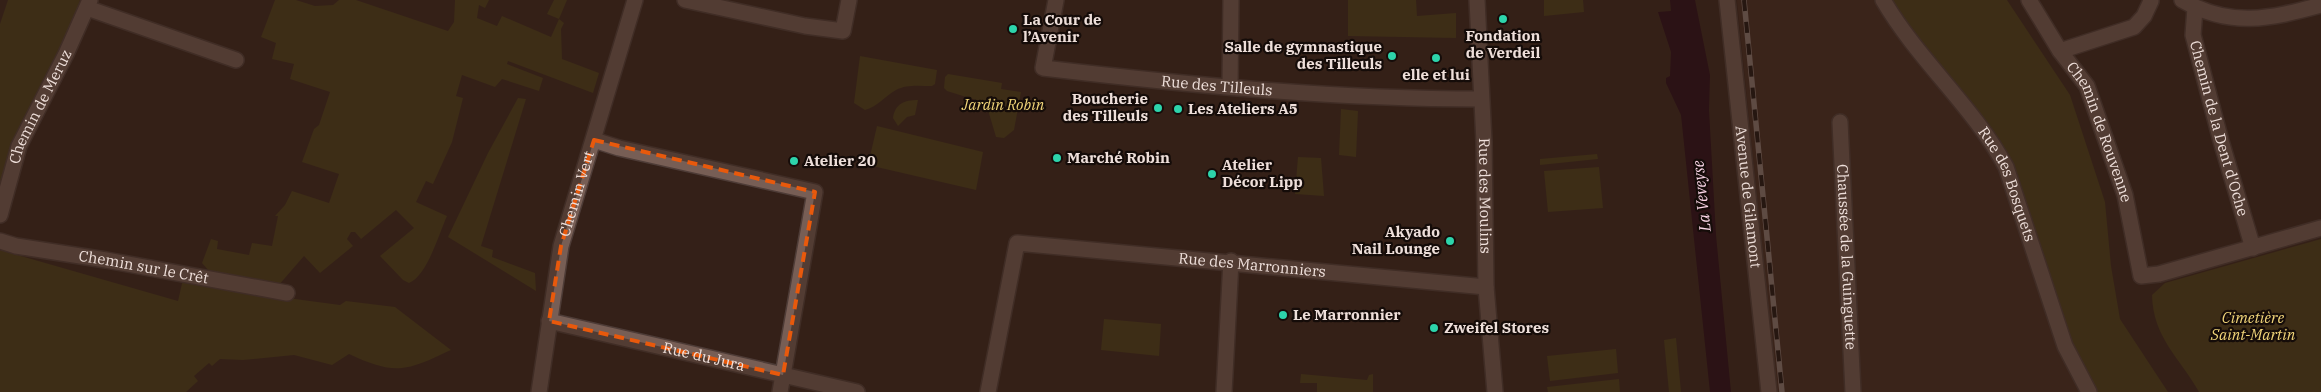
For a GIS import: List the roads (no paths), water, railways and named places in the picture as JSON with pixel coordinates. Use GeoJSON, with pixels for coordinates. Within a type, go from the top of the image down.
{"type":"FeatureCollection","features":[{"type":"Feature","properties":{"kind":"street","name":"Chemin Vert"},"geometry":{"type":"LineString","coordinates":[[539,392],[561,246],[635,0]]}},
{"type":"Feature","properties":{"kind":"street"},"geometry":{"type":"LineString","coordinates":[[685,0],[805,26],[843,31],[850,0]]}},
{"type":"Feature","properties":{"kind":"street","name":"Rue des Tilleuls"},"geometry":{"type":"LineString","coordinates":[[1056,0],[1043,68],[1139,79],[1406,99],[1481,99]]}},
{"type":"Feature","properties":{"kind":"street"},"geometry":{"type":"LineString","coordinates":[[1230,86],[1231,0]]}},
{"type":"Feature","properties":{"kind":"street","name":"Rue des Moulins"},"geometry":{"type":"LineString","coordinates":[[1477,0],[1484,142],[1486,287],[1494,392]]}},
{"type":"Feature","properties":{"kind":"street","name":"Avenue de Gilamont"},"geometry":{"type":"LineString","coordinates":[[1727,0],[1769,392]]}},
{"type":"Feature","properties":{"kind":"street","name":"Rue des Bosquets"},"geometry":{"type":"LineString","coordinates":[[1884,0],[1946,86],[1992,143],[2006,167],[2065,346],[2088,392]]}},
{"type":"Feature","properties":{"kind":"street","name":"Chemin de Rouvenne"},"geometry":{"type":"LineString","coordinates":[[2029,0],[2060,51],[2087,86],[2125,195],[2141,276],[2159,274],[2252,248]]}},
{"type":"Feature","properties":{"kind":"street"},"geometry":{"type":"LineString","coordinates":[[2060,51],[2134,28],[2144,16],[2151,1]]}},
{"type":"Feature","properties":{"kind":"street"},"geometry":{"type":"LineString","coordinates":[[88,4],[236,60]]}},
{"type":"Feature","properties":{"kind":"street","name":"Chemin de Meruz"},"geometry":{"type":"LineString","coordinates":[[0,216],[20,146],[66,54],[88,4]]}},
{"type":"Feature","properties":{"kind":"street"},"geometry":{"type":"LineString","coordinates":[[2188,4],[2225,17],[2254,19],[2277,17],[2321,5]]}},
{"type":"Feature","properties":{"kind":"street","name":"Chemin de la Dent d'Oche"},"geometry":{"type":"LineString","coordinates":[[2188,4],[2193,35],[2216,124],[2252,248]]}},
{"type":"Feature","properties":{"kind":"street","name":"Chaussée de la Guinguette"},"geometry":{"type":"LineString","coordinates":[[1840,122],[1852,392]]}},
{"type":"Feature","properties":{"kind":"street"},"geometry":{"type":"LineString","coordinates":[[594,140],[619,148],[815,192],[780,392]]}},
{"type":"Feature","properties":{"kind":"street"},"geometry":{"type":"LineString","coordinates":[[2252,248],[2321,228]]}},
{"type":"Feature","properties":{"kind":"street","name":"Chemin sur le Crêt"},"geometry":{"type":"LineString","coordinates":[[0,241],[16,246],[106,260],[286,293]]}},
{"type":"Feature","properties":{"kind":"street","name":"Rue des Marronniers"},"geometry":{"type":"LineString","coordinates":[[988,392],[1017,243],[1486,287]]}},
{"type":"Feature","properties":{"kind":"street"},"geometry":{"type":"LineString","coordinates":[[1224,392],[1231,262]]}},
{"type":"Feature","properties":{"kind":"street","name":"Rue du Jura"},"geometry":{"type":"LineString","coordinates":[[549,321],[857,392]]}},
{"type":"Feature","properties":{"kind":"water","name":"La Veveyse"},"geometry":{"type":"Polygon","coordinates":[[[1670,0],[1695,0],[1710,75],[1709,110],[1716,235],[1731,392],[1710,392],[1681,115],[1666,83],[1666,78],[1670,76],[1671,52],[1658,12],[1671,11],[1670,0]]]}},
{"type":"Feature","properties":{"kind":"railway"},"geometry":{"type":"LineString","coordinates":[[1744,0],[1782,392]]}},
{"type":"Feature","properties":{"kind":"place","name":"Fondation de Verdeil"},"geometry":{"type":"Point","coordinates":[1503,19]}},
{"type":"Feature","properties":{"kind":"place","name":"La Cour de l’Avenir"},"geometry":{"type":"Point","coordinates":[1013,29]}},
{"type":"Feature","properties":{"kind":"place","name":"Salle de gymnastique des Tilleuls"},"geometry":{"type":"Point","coordinates":[1392,56]}},
{"type":"Feature","properties":{"kind":"place","name":"elle et lui"},"geometry":{"type":"Point","coordinates":[1436,58]}},
{"type":"Feature","properties":{"kind":"place","name":"Boucherie des Tilleuls"},"geometry":{"type":"Point","coordinates":[1158,108]}},
{"type":"Feature","properties":{"kind":"place","name":"Les Ateliers A5"},"geometry":{"type":"Point","coordinates":[1178,109]}},
{"type":"Feature","properties":{"kind":"place","name":"Marché Robin"},"geometry":{"type":"Point","coordinates":[1057,158]}},
{"type":"Feature","properties":{"kind":"place","name":"Atelier 20"},"geometry":{"type":"Point","coordinates":[794,161]}},
{"type":"Feature","properties":{"kind":"place","name":"Atelier Décor Lipp"},"geometry":{"type":"Point","coordinates":[1212,174]}},
{"type":"Feature","properties":{"kind":"place","name":"Akyado Nail Lounge"},"geometry":{"type":"Point","coordinates":[1450,241]}},
{"type":"Feature","properties":{"kind":"place","name":"Le Marronnier"},"geometry":{"type":"Point","coordinates":[1283,315]}},
{"type":"Feature","properties":{"kind":"place","name":"Zweifel Stores"},"geometry":{"type":"Point","coordinates":[1434,328]}},
{"type":"Feature","properties":{"kind":"park label","name":"Jardin Robin"},"geometry":{"type":"Point","coordinates":[1003,105]}},
{"type":"Feature","properties":{"kind":"park label","name":"Cimetière Saint-Martin"},"geometry":{"type":"Point","coordinates":[2253,326]}}]}
